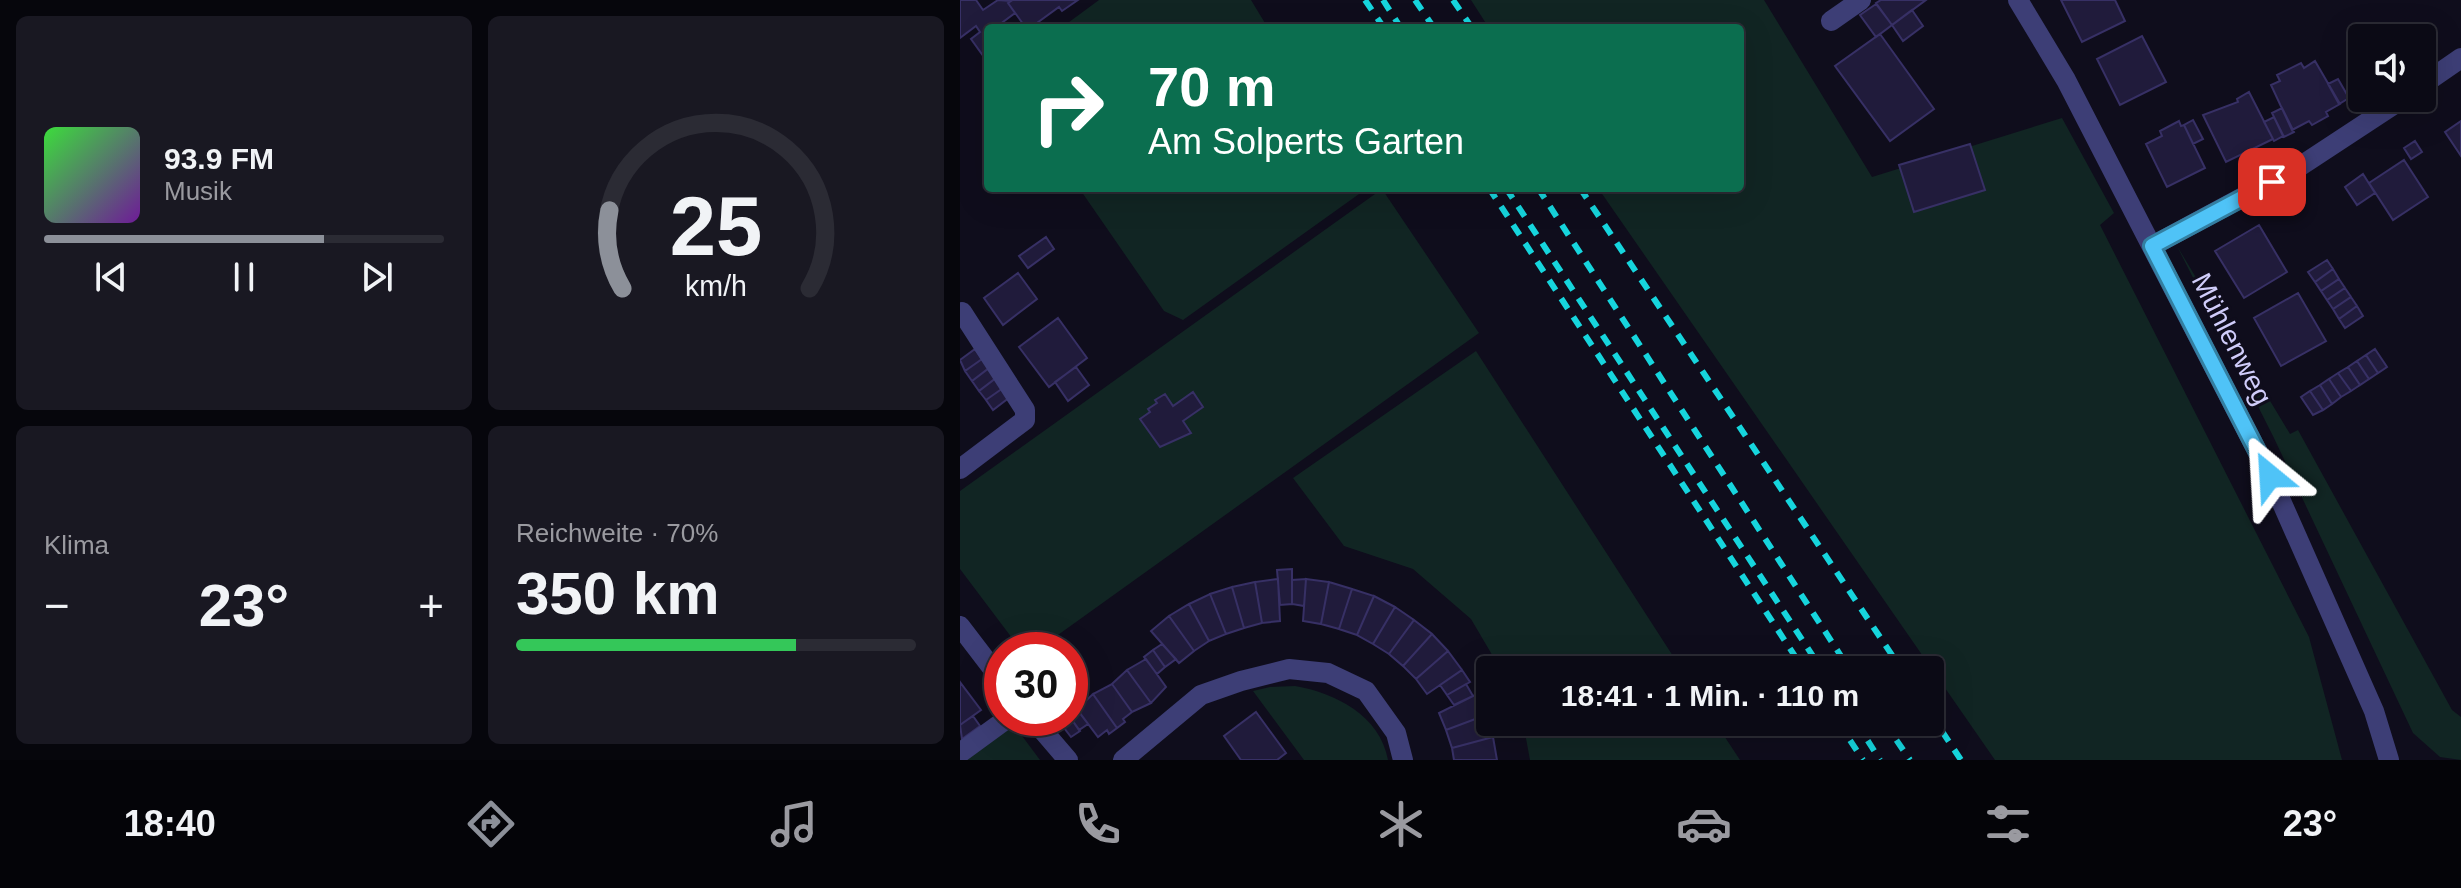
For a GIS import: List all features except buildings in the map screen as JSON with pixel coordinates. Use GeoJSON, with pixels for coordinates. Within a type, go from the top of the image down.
{"type":"FeatureCollection","features":[{"type":"Feature","properties":{"kind":"street"},"geometry":{"type":"LineString","coordinates":[[1831,21],[1861,0]]}},
{"type":"Feature","properties":{"kind":"street","name":"Mühlenweg"},"geometry":{"type":"LineString","coordinates":[[2018,0],[2066,80],[2270,476],[2374,711],[2389,760]]}},
{"type":"Feature","properties":{"kind":"street"},"geometry":{"type":"LineString","coordinates":[[2436,75],[2461,58]]}},
{"type":"Feature","properties":{"kind":"street"},"geometry":{"type":"LineString","coordinates":[[2152,246],[2299,167],[2383,112]]}},
{"type":"Feature","properties":{"kind":"street"},"geometry":{"type":"LineString","coordinates":[[960,469],[1025,420],[1025,410],[962,312]]}},
{"type":"Feature","properties":{"kind":"street"},"geometry":{"type":"LineString","coordinates":[[960,626],[984,657]]}},
{"type":"Feature","properties":{"kind":"street"},"geometry":{"type":"LineString","coordinates":[[1123,760],[1201,695],[1289,669],[1328,673],[1366,691],[1396,733],[1403,760]]}},
{"type":"Feature","properties":{"kind":"street"},"geometry":{"type":"LineString","coordinates":[[960,753],[984,736]]}},
{"type":"Feature","properties":{"kind":"street"},"geometry":{"type":"LineString","coordinates":[[1047,736],[1068,760]]}},
{"type":"Feature","properties":{"kind":"green space"},"geometry":{"type":"Polygon","coordinates":[[[1099,0],[1251,0],[1266,24],[1066,24],[1099,0]]]}},
{"type":"Feature","properties":{"kind":"green space"},"geometry":{"type":"Polygon","coordinates":[[[1471,0],[1764,0],[1872,177],[2062,118],[2114,213],[2100,225],[2309,637],[2342,760],[1995,760],[1944,687],[1944,656],[1923,656],[1601,192],[1744,192],[1744,24],[1486,24],[1471,0]]]}},
{"type":"Feature","properties":{"kind":"green space"},"geometry":{"type":"Polygon","coordinates":[[[1082,192],[1362,192],[1183,320],[1164,311],[1082,192]]]}},
{"type":"Feature","properties":{"kind":"green space"},"geometry":{"type":"Polygon","coordinates":[[[1378,192],[1384,192],[1479,333],[1062,632],[1007,632],[960,569],[960,491],[1378,192]]]}},
{"type":"Feature","properties":{"kind":"green space"},"geometry":{"type":"Polygon","coordinates":[[[2177,246],[2290,434],[2298,430],[2452,710],[2461,717],[2461,760],[2440,757],[2413,733],[2273,436],[2177,246]]]}},
{"type":"Feature","properties":{"kind":"green space"},"geometry":{"type":"Polygon","coordinates":[[[1476,351],[1673,656],[1493,656],[1471,619],[1413,569],[1344,546],[1293,478],[1476,351]]]}},
{"type":"Feature","properties":{"kind":"green space"},"geometry":{"type":"Polygon","coordinates":[[[1295,686],[1325,694],[1354,709],[1376,730],[1388,760],[1304,760],[1253,691],[1295,686]]]}},
{"type":"Feature","properties":{"kind":"green space"},"geometry":{"type":"Polygon","coordinates":[[[999,736],[1022,736],[1040,760],[965,760],[999,736]]]}},
{"type":"Feature","properties":{"kind":"green space"},"geometry":{"type":"Polygon","coordinates":[[[1526,736],[1724,736],[1740,760],[1530,760],[1526,736]]]}},
{"type":"Feature","properties":{"kind":"railway"},"geometry":{"type":"LineString","coordinates":[[1365,0],[1381,24]]}},
{"type":"Feature","properties":{"kind":"railway"},"geometry":{"type":"LineString","coordinates":[[1383,0],[1398,24]]}},
{"type":"Feature","properties":{"kind":"railway"},"geometry":{"type":"LineString","coordinates":[[1415,0],[1431,24]]}},
{"type":"Feature","properties":{"kind":"railway"},"geometry":{"type":"LineString","coordinates":[[1453,0],[1469,24]]}},
{"type":"Feature","properties":{"kind":"railway"},"geometry":{"type":"LineString","coordinates":[[1492,192],[1795,656]]}},
{"type":"Feature","properties":{"kind":"railway"},"geometry":{"type":"LineString","coordinates":[[1509,192],[1813,656]]}},
{"type":"Feature","properties":{"kind":"railway"},"geometry":{"type":"LineString","coordinates":[[1541,192],[1841,656]]}},
{"type":"Feature","properties":{"kind":"railway"},"geometry":{"type":"LineString","coordinates":[[1583,192],[1893,656]]}},
{"type":"Feature","properties":{"kind":"railway"},"geometry":{"type":"LineString","coordinates":[[1944,734],[1961,760]]}},
{"type":"Feature","properties":{"kind":"railway"},"geometry":{"type":"LineString","coordinates":[[1847,736],[1863,760]]}},
{"type":"Feature","properties":{"kind":"railway"},"geometry":{"type":"LineString","coordinates":[[1865,736],[1880,760]]}},
{"type":"Feature","properties":{"kind":"railway"},"geometry":{"type":"LineString","coordinates":[[1894,736],[1910,760]]}},
{"type":"Feature","properties":{"kind":"route"},"geometry":{"type":"LineString","coordinates":[[2270,476],[2152,246],[2272,182]]}}]}
